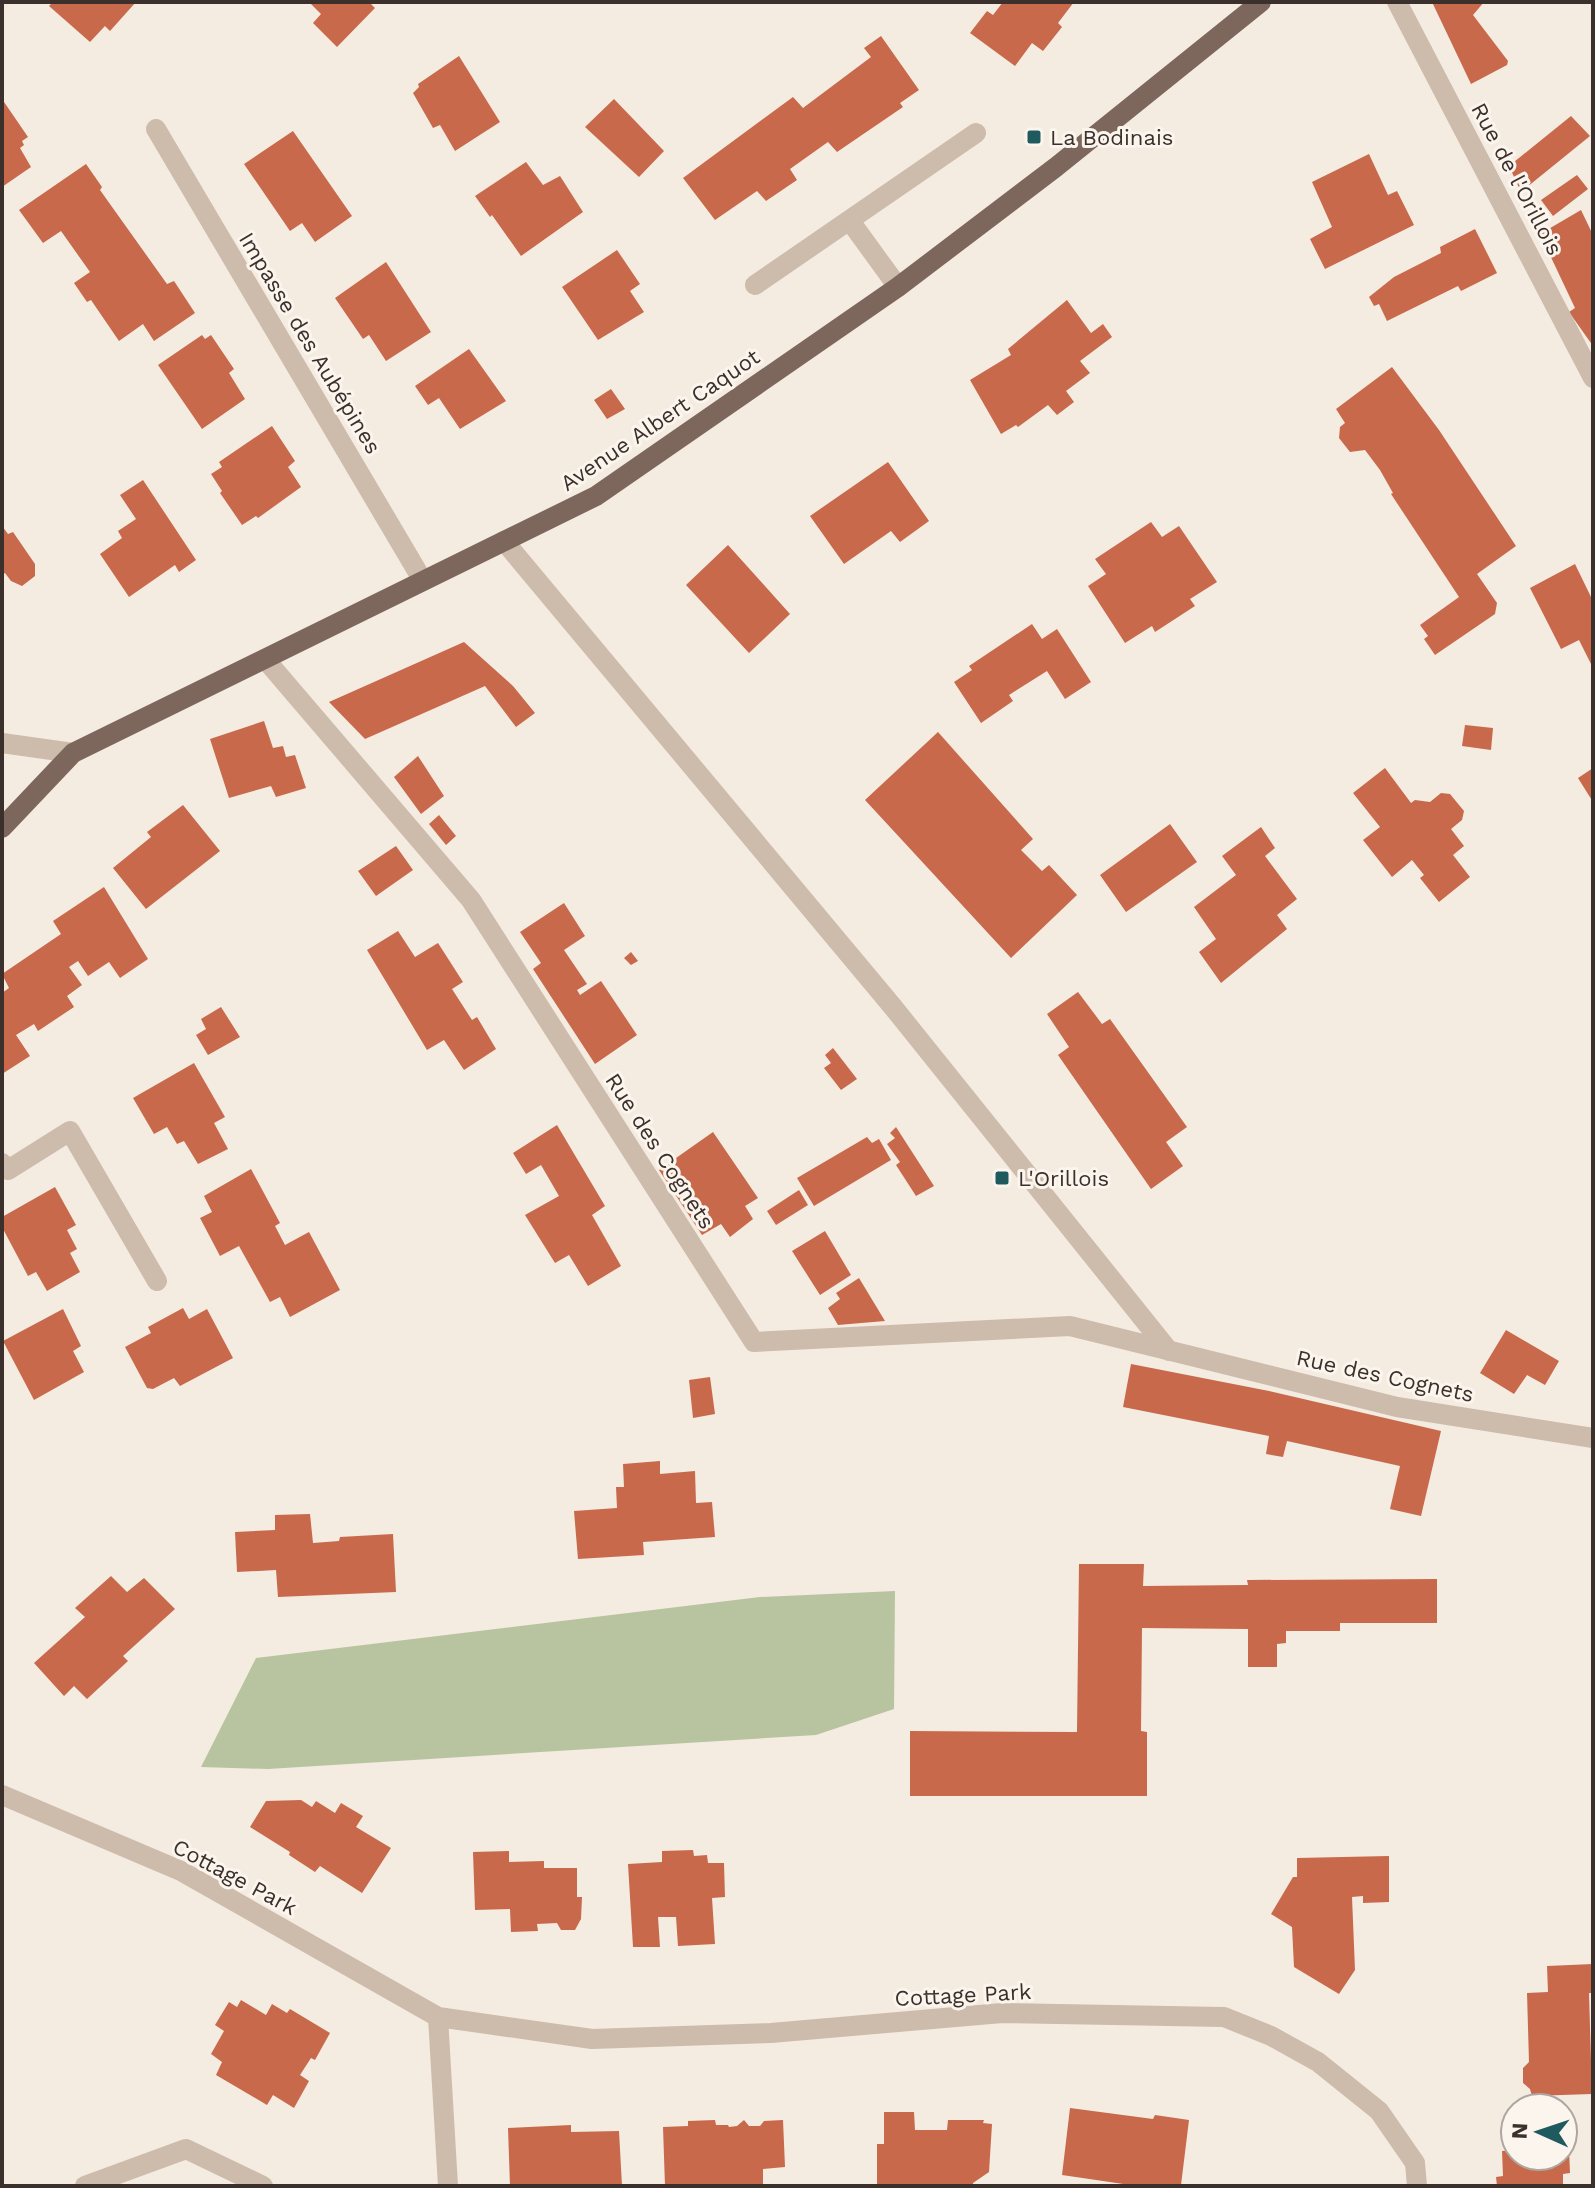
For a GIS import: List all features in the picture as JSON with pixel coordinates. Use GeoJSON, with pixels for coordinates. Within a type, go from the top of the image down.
{"type":"FeatureCollection","features":[{"type":"Feature","properties":{"kind":"main road","name":"Avenue Albert Caquot"},"geometry":{"type":"LineString","coordinates":[[2,828],[73,753],[596,496],[898,287],[1056,167],[1261,2]]}},
{"type":"Feature","properties":{"kind":"street","name":"Rue de l'Orillois"},"geometry":{"type":"LineString","coordinates":[[1397,2],[1593,378]]}},
{"type":"Feature","properties":{"kind":"street","name":"Impasse des Aubépines"},"geometry":{"type":"LineString","coordinates":[[156,129],[423,581]]}},
{"type":"Feature","properties":{"kind":"street"},"geometry":{"type":"LineString","coordinates":[[755,285],[976,133]]}},
{"type":"Feature","properties":{"kind":"street"},"geometry":{"type":"LineString","coordinates":[[850,221],[898,287]]}},
{"type":"Feature","properties":{"kind":"street"},"geometry":{"type":"LineString","coordinates":[[504,541],[893,1007],[1169,1351]]}},
{"type":"Feature","properties":{"kind":"street","name":"Rue des Cognets"},"geometry":{"type":"LineString","coordinates":[[265,659],[471,900],[754,1342],[1070,1326],[1397,1407],[1593,1438]]}},
{"type":"Feature","properties":{"kind":"street"},"geometry":{"type":"LineString","coordinates":[[2,743],[73,753]]}},
{"type":"Feature","properties":{"kind":"street"},"geometry":{"type":"LineString","coordinates":[[2,1163],[8,1170],[70,1131],[157,1281]]}},
{"type":"Feature","properties":{"kind":"street","name":"Cottage Park"},"geometry":{"type":"LineString","coordinates":[[2,1795],[181,1871],[438,2017],[592,2039],[771,2033],[1002,2013],[1224,2017],[1271,2036],[1318,2062],[1379,2111],[1415,2163],[1417,2186]]}},
{"type":"Feature","properties":{"kind":"street"},"geometry":{"type":"LineString","coordinates":[[438,2017],[448,2186]]}},
{"type":"Feature","properties":{"kind":"street"},"geometry":{"type":"LineString","coordinates":[[85,2186],[186,2149],[263,2186]]}},
{"type":"Feature","properties":{"kind":"green space"},"geometry":{"type":"Polygon","coordinates":[[[895,1591],[894,1709],[816,1735],[268,1769],[201,1767],[256,1658],[760,1597],[895,1591]]]}},
{"type":"Feature","properties":{"kind":"building"},"geometry":{"type":"Polygon","coordinates":[[[53,2],[136,2],[110,31],[105,26],[90,42],[49,6],[53,2]]]}},
{"type":"Feature","properties":{"kind":"building"},"geometry":{"type":"Polygon","coordinates":[[[309,2],[369,2],[375,8],[337,47],[313,23],[321,14],[309,2]]]}},
{"type":"Feature","properties":{"kind":"building"},"geometry":{"type":"Polygon","coordinates":[[[1003,2],[1074,2],[1058,23],[1062,27],[1043,51],[1032,43],[1015,66],[970,33],[987,11],[993,15],[1003,2]]]}},
{"type":"Feature","properties":{"kind":"building"},"geometry":{"type":"Polygon","coordinates":[[[1432,2],[1484,2],[1473,15],[1508,61],[1507,65],[1471,84],[1432,2]]]}},
{"type":"Feature","properties":{"kind":"building"},"geometry":{"type":"Polygon","coordinates":[[[881,36],[919,90],[900,103],[903,107],[837,152],[828,142],[790,169],[797,180],[766,201],[757,191],[715,220],[683,178],[793,97],[803,108],[871,57],[864,48],[881,36]]]}},
{"type":"Feature","properties":{"kind":"building"},"geometry":{"type":"Polygon","coordinates":[[[459,56],[500,122],[455,151],[440,125],[433,128],[413,93],[418,84],[459,56]]]}},
{"type":"Feature","properties":{"kind":"building"},"geometry":{"type":"Polygon","coordinates":[[[2,99],[28,137],[22,141],[24,145],[20,148],[31,167],[2,187],[2,99]]]}},
{"type":"Feature","properties":{"kind":"building"},"geometry":{"type":"Polygon","coordinates":[[[614,99],[664,151],[639,177],[585,127],[614,99]]]}},
{"type":"Feature","properties":{"kind":"building"},"geometry":{"type":"Polygon","coordinates":[[[1571,116],[1590,136],[1521,192],[1509,166],[1571,116]]]}},
{"type":"Feature","properties":{"kind":"building"},"geometry":{"type":"Polygon","coordinates":[[[293,131],[352,216],[315,242],[302,223],[290,231],[244,164],[293,131]]]}},
{"type":"Feature","properties":{"kind":"building"},"geometry":{"type":"Polygon","coordinates":[[[1369,154],[1388,195],[1397,191],[1414,225],[1325,269],[1310,239],[1332,227],[1312,182],[1369,154]]]}},
{"type":"Feature","properties":{"kind":"building"},"geometry":{"type":"Polygon","coordinates":[[[526,162],[543,185],[560,176],[583,212],[521,256],[475,196],[526,162]]]}},
{"type":"Feature","properties":{"kind":"building"},"geometry":{"type":"Polygon","coordinates":[[[86,164],[102,187],[100,190],[167,284],[174,281],[195,313],[154,341],[143,324],[119,341],[91,300],[87,302],[74,283],[90,272],[61,231],[43,243],[19,210],[86,164]]]}},
{"type":"Feature","properties":{"kind":"building"},"geometry":{"type":"Polygon","coordinates":[[[1577,175],[1588,189],[1553,216],[1541,200],[1577,175]]]}},
{"type":"Feature","properties":{"kind":"building"},"geometry":{"type":"Polygon","coordinates":[[[1581,210],[1593,235],[1593,346],[1569,312],[1575,308],[1540,234],[1581,210]]]}},
{"type":"Feature","properties":{"kind":"building"},"geometry":{"type":"Polygon","coordinates":[[[1475,229],[1497,273],[1461,291],[1458,286],[1387,321],[1379,304],[1374,306],[1369,297],[1394,277],[1441,253],[1440,247],[1475,229]]]}},
{"type":"Feature","properties":{"kind":"building"},"geometry":{"type":"Polygon","coordinates":[[[617,250],[640,284],[630,291],[644,312],[598,340],[562,287],[617,250]]]}},
{"type":"Feature","properties":{"kind":"building"},"geometry":{"type":"Polygon","coordinates":[[[386,262],[431,332],[386,361],[369,335],[363,339],[335,298],[386,262]]]}},
{"type":"Feature","properties":{"kind":"building"},"geometry":{"type":"Polygon","coordinates":[[[1067,300],[1091,333],[1103,324],[1112,337],[1080,361],[1090,373],[1066,391],[1074,402],[1057,415],[1048,405],[1018,427],[1016,425],[1001,434],[970,380],[1011,355],[1008,349],[1067,300]]]}},
{"type":"Feature","properties":{"kind":"building"},"geometry":{"type":"Polygon","coordinates":[[[202,335],[205,339],[211,335],[234,369],[229,373],[245,399],[202,429],[158,365],[202,335]]]}},
{"type":"Feature","properties":{"kind":"building"},"geometry":{"type":"Polygon","coordinates":[[[469,349],[506,401],[460,429],[439,398],[428,405],[415,386],[469,349]]]}},
{"type":"Feature","properties":{"kind":"building"},"geometry":{"type":"Polygon","coordinates":[[[1392,367],[1439,430],[1516,546],[1477,574],[1497,603],[1495,614],[1435,655],[1424,639],[1428,636],[1420,625],[1459,597],[1365,450],[1350,452],[1339,438],[1340,427],[1345,423],[1336,409],[1392,367]]]}},
{"type":"Feature","properties":{"kind":"building"},"geometry":{"type":"Polygon","coordinates":[[[611,389],[625,409],[607,419],[594,400],[611,389]]]}},
{"type":"Feature","properties":{"kind":"building"},"geometry":{"type":"Polygon","coordinates":[[[272,426],[295,461],[288,467],[301,487],[258,518],[256,516],[242,525],[211,474],[222,467],[219,462],[272,426]]]}},
{"type":"Feature","properties":{"kind":"building"},"geometry":{"type":"Polygon","coordinates":[[[888,462],[929,521],[900,542],[891,531],[844,564],[810,516],[888,462]]]}},
{"type":"Feature","properties":{"kind":"building"},"geometry":{"type":"Polygon","coordinates":[[[143,480],[196,560],[179,572],[175,565],[129,597],[100,554],[122,538],[118,531],[136,519],[120,495],[143,480]]]}},
{"type":"Feature","properties":{"kind":"building"},"geometry":{"type":"Polygon","coordinates":[[[1151,522],[1162,537],[1179,526],[1217,582],[1190,599],[1195,606],[1155,632],[1152,626],[1125,643],[1088,586],[1106,574],[1095,559],[1151,522]]]}},
{"type":"Feature","properties":{"kind":"building"},"geometry":{"type":"Polygon","coordinates":[[[2,526],[8,534],[13,532],[35,564],[35,576],[22,586],[11,581],[5,573],[2,575],[2,526]]]}},
{"type":"Feature","properties":{"kind":"building"},"geometry":{"type":"Polygon","coordinates":[[[728,545],[790,614],[749,653],[686,585],[728,545]]]}},
{"type":"Feature","properties":{"kind":"building"},"geometry":{"type":"Polygon","coordinates":[[[1575,564],[1593,596],[1593,668],[1579,640],[1561,649],[1530,588],[1575,564]]]}},
{"type":"Feature","properties":{"kind":"building"},"geometry":{"type":"Polygon","coordinates":[[[1032,624],[1042,639],[1057,629],[1091,682],[1065,699],[1047,671],[1009,695],[1013,701],[981,723],[954,682],[972,670],[969,666],[1032,624]]]}},
{"type":"Feature","properties":{"kind":"building"},"geometry":{"type":"Polygon","coordinates":[[[464,642],[513,686],[535,713],[516,727],[485,686],[365,739],[329,702],[464,642]]]}},
{"type":"Feature","properties":{"kind":"building"},"geometry":{"type":"Polygon","coordinates":[[[264,721],[273,748],[283,746],[286,757],[295,755],[306,788],[276,797],[271,786],[229,798],[210,739],[264,721]]]}},
{"type":"Feature","properties":{"kind":"building"},"geometry":{"type":"Polygon","coordinates":[[[1465,725],[1493,728],[1491,750],[1462,746],[1465,725]]]}},
{"type":"Feature","properties":{"kind":"building"},"geometry":{"type":"Polygon","coordinates":[[[938,732],[1033,839],[1021,850],[1042,871],[1049,865],[1077,895],[1011,958],[865,800],[938,732]]]}},
{"type":"Feature","properties":{"kind":"building"},"geometry":{"type":"Polygon","coordinates":[[[418,756],[444,796],[421,814],[394,777],[418,756]]]}},
{"type":"Feature","properties":{"kind":"building"},"geometry":{"type":"Polygon","coordinates":[[[1385,768],[1411,803],[1415,800],[1430,802],[1441,793],[1450,794],[1464,811],[1462,820],[1451,829],[1464,846],[1453,855],[1470,877],[1439,902],[1420,878],[1424,875],[1412,860],[1392,877],[1363,840],[1380,827],[1353,793],[1385,768]]]}},
{"type":"Feature","properties":{"kind":"building"},"geometry":{"type":"Polygon","coordinates":[[[1593,768],[1593,802],[1578,778],[1593,768]]]}},
{"type":"Feature","properties":{"kind":"building"},"geometry":{"type":"Polygon","coordinates":[[[183,805],[220,851],[146,909],[113,868],[151,837],[147,832],[183,805]]]}},
{"type":"Feature","properties":{"kind":"building"},"geometry":{"type":"Polygon","coordinates":[[[439,815],[456,836],[446,845],[429,824],[439,815]]]}},
{"type":"Feature","properties":{"kind":"building"},"geometry":{"type":"Polygon","coordinates":[[[1170,824],[1197,862],[1126,912],[1100,875],[1170,824]]]}},
{"type":"Feature","properties":{"kind":"building"},"geometry":{"type":"Polygon","coordinates":[[[1261,827],[1275,848],[1265,856],[1297,899],[1277,915],[1287,929],[1221,983],[1199,952],[1216,939],[1194,907],[1236,875],[1222,856],[1261,827]]]}},
{"type":"Feature","properties":{"kind":"building"},"geometry":{"type":"Polygon","coordinates":[[[396,846],[413,870],[376,896],[358,871],[396,846]]]}},
{"type":"Feature","properties":{"kind":"building"},"geometry":{"type":"Polygon","coordinates":[[[104,887],[148,959],[120,978],[109,962],[88,976],[78,961],[69,967],[82,985],[67,996],[74,1007],[38,1031],[34,1024],[16,1035],[30,1056],[2,1074],[2,993],[9,988],[2,974],[61,934],[53,921],[104,887]]]}},
{"type":"Feature","properties":{"kind":"building"},"geometry":{"type":"Polygon","coordinates":[[[564,903],[585,936],[564,950],[587,984],[577,990],[580,995],[601,981],[637,1035],[595,1064],[533,969],[541,963],[520,932],[564,903]]]}},
{"type":"Feature","properties":{"kind":"building"},"geometry":{"type":"Polygon","coordinates":[[[398,931],[415,957],[438,943],[463,982],[452,989],[472,1020],[477,1017],[496,1049],[464,1070],[444,1040],[427,1050],[367,950],[398,931]]]}},
{"type":"Feature","properties":{"kind":"building"},"geometry":{"type":"Polygon","coordinates":[[[631,952],[638,961],[631,965],[624,958],[631,952]]]}},
{"type":"Feature","properties":{"kind":"building"},"geometry":{"type":"Polygon","coordinates":[[[1078,992],[1102,1024],[1110,1019],[1187,1127],[1166,1142],[1183,1166],[1151,1189],[1058,1055],[1069,1047],[1047,1014],[1078,992]]]}},
{"type":"Feature","properties":{"kind":"building"},"geometry":{"type":"Polygon","coordinates":[[[221,1007],[240,1037],[208,1055],[196,1035],[206,1029],[201,1019],[221,1007]]]}},
{"type":"Feature","properties":{"kind":"building"},"geometry":{"type":"Polygon","coordinates":[[[833,1048],[857,1079],[841,1090],[824,1068],[831,1063],[825,1055],[833,1048]]]}},
{"type":"Feature","properties":{"kind":"building"},"geometry":{"type":"Polygon","coordinates":[[[194,1063],[225,1117],[214,1123],[228,1149],[198,1164],[184,1141],[177,1144],[167,1127],[154,1134],[133,1098],[194,1063]]]}},
{"type":"Feature","properties":{"kind":"building"},"geometry":{"type":"Polygon","coordinates":[[[557,1125],[605,1206],[592,1215],[621,1266],[588,1286],[569,1255],[555,1263],[525,1215],[559,1196],[541,1165],[526,1174],[513,1153],[557,1125]]]}},
{"type":"Feature","properties":{"kind":"building"},"geometry":{"type":"Polygon","coordinates":[[[896,1127],[934,1186],[916,1196],[896,1165],[900,1162],[887,1144],[895,1138],[890,1133],[896,1127]]]}},
{"type":"Feature","properties":{"kind":"building"},"geometry":{"type":"Polygon","coordinates":[[[713,1132],[758,1198],[745,1206],[753,1219],[730,1237],[721,1224],[702,1235],[659,1170],[713,1132]]]}},
{"type":"Feature","properties":{"kind":"building"},"geometry":{"type":"Polygon","coordinates":[[[867,1137],[872,1143],[879,1139],[891,1160],[814,1206],[797,1178],[867,1137]]]}},
{"type":"Feature","properties":{"kind":"building"},"geometry":{"type":"Polygon","coordinates":[[[251,1169],[280,1223],[275,1226],[285,1245],[309,1232],[340,1290],[290,1317],[280,1297],[270,1302],[239,1246],[220,1256],[200,1218],[212,1212],[204,1196],[251,1169]]]}},
{"type":"Feature","properties":{"kind":"building"},"geometry":{"type":"Polygon","coordinates":[[[55,1187],[76,1225],[67,1230],[77,1249],[70,1253],[80,1272],[47,1291],[36,1272],[28,1276],[2,1227],[2,1217],[55,1187]]]}},
{"type":"Feature","properties":{"kind":"building"},"geometry":{"type":"Polygon","coordinates":[[[799,1190],[808,1205],[776,1225],[767,1211],[799,1190]]]}},
{"type":"Feature","properties":{"kind":"building"},"geometry":{"type":"Polygon","coordinates":[[[825,1231],[851,1275],[820,1295],[792,1251],[825,1231]]]}},
{"type":"Feature","properties":{"kind":"building"},"geometry":{"type":"Polygon","coordinates":[[[859,1278],[885,1321],[838,1325],[828,1308],[840,1299],[836,1293],[859,1278]]]}},
{"type":"Feature","properties":{"kind":"building"},"geometry":{"type":"Polygon","coordinates":[[[183,1308],[189,1319],[207,1309],[233,1358],[180,1386],[174,1378],[153,1389],[147,1388],[125,1347],[151,1333],[148,1327],[183,1308]]]}},
{"type":"Feature","properties":{"kind":"building"},"geometry":{"type":"Polygon","coordinates":[[[63,1309],[81,1346],[73,1351],[84,1372],[34,1400],[3,1341],[63,1309]]]}},
{"type":"Feature","properties":{"kind":"building"},"geometry":{"type":"Polygon","coordinates":[[[1506,1330],[1559,1361],[1545,1385],[1527,1375],[1514,1394],[1480,1373],[1506,1330]]]}},
{"type":"Feature","properties":{"kind":"building"},"geometry":{"type":"Polygon","coordinates":[[[1131,1364],[1269,1391],[1441,1431],[1421,1516],[1390,1509],[1400,1466],[1287,1441],[1283,1457],[1266,1454],[1269,1436],[1123,1407],[1131,1364]]]}},
{"type":"Feature","properties":{"kind":"building"},"geometry":{"type":"Polygon","coordinates":[[[710,1377],[715,1414],[693,1418],[689,1380],[710,1377]]]}},
{"type":"Feature","properties":{"kind":"building"},"geometry":{"type":"Polygon","coordinates":[[[660,1461],[660,1474],[695,1471],[696,1503],[712,1502],[715,1537],[643,1542],[644,1555],[578,1559],[574,1511],[617,1508],[616,1487],[624,1487],[623,1464],[660,1461]]]}},
{"type":"Feature","properties":{"kind":"building"},"geometry":{"type":"Polygon","coordinates":[[[310,1514],[313,1543],[339,1541],[340,1537],[393,1534],[396,1592],[278,1597],[276,1570],[237,1572],[235,1532],[275,1530],[275,1515],[310,1514]]]}},
{"type":"Feature","properties":{"kind":"building"},"geometry":{"type":"Polygon","coordinates":[[[1079,1564],[1144,1564],[1143,1586],[1248,1585],[1247,1580],[1437,1579],[1437,1623],[1340,1623],[1340,1631],[1286,1631],[1286,1643],[1277,1644],[1277,1667],[1248,1667],[1248,1629],[1142,1628],[1141,1731],[1147,1732],[1147,1796],[910,1796],[910,1731],[1077,1732],[1079,1564]]]}},
{"type":"Feature","properties":{"kind":"building"},"geometry":{"type":"Polygon","coordinates":[[[111,1576],[127,1592],[144,1578],[175,1609],[123,1656],[128,1661],[87,1699],[74,1686],[64,1696],[34,1663],[85,1617],[75,1608],[111,1576]]]}},
{"type":"Feature","properties":{"kind":"building"},"geometry":{"type":"Polygon","coordinates":[[[301,1800],[312,1807],[316,1801],[335,1813],[341,1803],[363,1816],[356,1827],[391,1848],[362,1893],[320,1866],[315,1872],[250,1827],[266,1801],[301,1800]]]}},
{"type":"Feature","properties":{"kind":"building"},"geometry":{"type":"Polygon","coordinates":[[[693,1850],[694,1856],[707,1855],[708,1863],[724,1863],[725,1897],[712,1898],[715,1944],[678,1946],[676,1917],[658,1917],[660,1947],[633,1947],[628,1864],[662,1862],[662,1851],[693,1850]]]}},
{"type":"Feature","properties":{"kind":"building"},"geometry":{"type":"Polygon","coordinates":[[[509,1851],[509,1862],[544,1861],[544,1868],[577,1868],[577,1897],[582,1897],[581,1919],[575,1930],[561,1930],[557,1923],[537,1924],[538,1931],[511,1932],[510,1909],[475,1910],[473,1852],[509,1851]]]}},
{"type":"Feature","properties":{"kind":"building"},"geometry":{"type":"Polygon","coordinates":[[[1389,1856],[1389,1902],[1363,1903],[1363,1896],[1352,1897],[1355,1970],[1339,1994],[1294,1967],[1292,1927],[1271,1914],[1293,1877],[1297,1877],[1297,1858],[1389,1856]]]}},
{"type":"Feature","properties":{"kind":"building"},"geometry":{"type":"Polygon","coordinates":[[[1593,1964],[1593,1993],[1589,1993],[1592,2094],[1531,2092],[1523,2083],[1523,2068],[1529,2062],[1527,1993],[1548,1992],[1547,1966],[1593,1964]]]}},
{"type":"Feature","properties":{"kind":"building"},"geometry":{"type":"Polygon","coordinates":[[[241,2000],[266,2015],[272,2004],[287,2013],[290,2009],[330,2033],[315,2060],[311,2058],[300,2075],[309,2081],[294,2108],[273,2095],[267,2105],[216,2075],[222,2062],[211,2054],[224,2031],[215,2025],[229,2002],[237,2007],[241,2000]]]}},
{"type":"Feature","properties":{"kind":"building"},"geometry":{"type":"Polygon","coordinates":[[[1070,2108],[1153,2119],[1155,2115],[1189,2120],[1181,2185],[1137,2186],[1062,2175],[1070,2108]]]}},
{"type":"Feature","properties":{"kind":"building"},"geometry":{"type":"Polygon","coordinates":[[[884,2112],[914,2112],[915,2130],[947,2130],[948,2120],[984,2120],[983,2123],[992,2124],[989,2172],[973,2186],[877,2186],[877,2144],[884,2144],[884,2112]]]}},
{"type":"Feature","properties":{"kind":"building"},"geometry":{"type":"Polygon","coordinates":[[[715,2120],[716,2125],[729,2127],[737,2126],[744,2120],[749,2126],[760,2126],[764,2121],[783,2120],[785,2167],[763,2169],[763,2185],[665,2186],[663,2127],[688,2126],[688,2121],[715,2120]]]}},
{"type":"Feature","properties":{"kind":"building"},"geometry":{"type":"Polygon","coordinates":[[[571,2125],[571,2132],[619,2131],[622,2186],[510,2186],[508,2128],[571,2125]]]}},
{"type":"Feature","properties":{"kind":"building"},"geometry":{"type":"Polygon","coordinates":[[[1503,2172],[1570,2172],[1563,2174],[1563,2186],[1497,2186],[1496,2177],[1503,2176],[1503,2172]]]}},
{"type":"Feature","properties":{"kind":"place","name":"La Bodinais"},"geometry":{"type":"Point","coordinates":[1034,137]}},
{"type":"Feature","properties":{"kind":"place","name":"L'Orillois"},"geometry":{"type":"Point","coordinates":[1002,1178]}}]}
